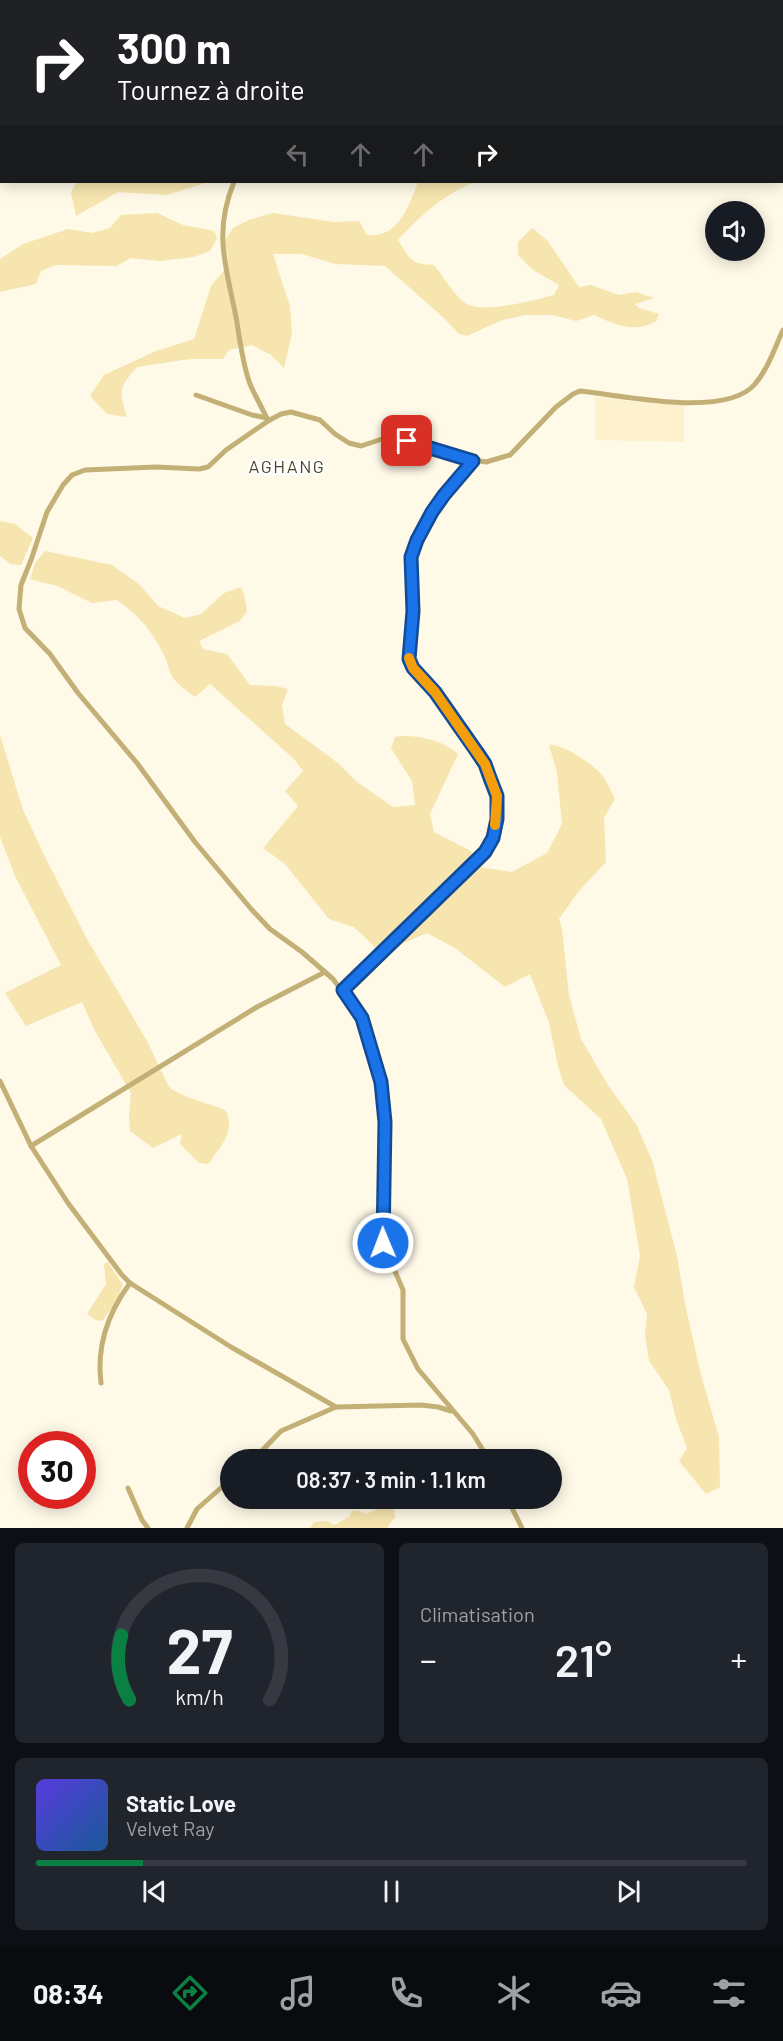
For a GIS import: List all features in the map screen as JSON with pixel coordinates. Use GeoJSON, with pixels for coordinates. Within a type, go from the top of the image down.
{"type":"FeatureCollection","features":[{"type":"Feature","properties":{"kind":"street"},"geometry":{"type":"LineString","coordinates":[[234,183],[228,195],[222,225],[222,254],[244,364],[251,386],[268,419]]}},
{"type":"Feature","properties":{"kind":"street"},"geometry":{"type":"LineString","coordinates":[[482,1449],[473,1434],[418,1369],[403,1339],[403,1290],[383,1243],[385,1122],[381,1082],[362,1018],[343,990],[302,952],[270,929],[218,870],[137,763],[78,693],[50,654],[25,628],[19,609],[21,585],[46,512],[63,485],[72,476],[86,470],[156,467],[199,470],[208,467],[226,450],[268,419],[291,412],[320,420],[349,443],[361,446],[382,439],[396,438],[473,461],[486,462],[510,455],[556,407],[573,394],[580,392],[648,401],[696,403],[740,394],[756,383],[783,330]]}},
{"type":"Feature","properties":{"kind":"street"},"geometry":{"type":"LineString","coordinates":[[196,394],[268,419]]}},
{"type":"Feature","properties":{"kind":"street"},"geometry":{"type":"LineString","coordinates":[[343,990],[485,852],[493,838],[497,819],[497,796],[485,764],[435,692],[413,668],[409,659],[413,611],[411,557],[432,512],[473,461]]}},
{"type":"Feature","properties":{"kind":"street"},"geometry":{"type":"LineString","coordinates":[[31,1146],[256,1007],[325,972]]}},
{"type":"Feature","properties":{"kind":"street"},"geometry":{"type":"LineString","coordinates":[[0,1081],[31,1146],[68,1203],[130,1283],[231,1347],[336,1407]]}},
{"type":"Feature","properties":{"kind":"street"},"geometry":{"type":"LineString","coordinates":[[101,1383],[100,1356],[108,1321],[119,1298],[130,1283]]}},
{"type":"Feature","properties":{"kind":"street"},"geometry":{"type":"LineString","coordinates":[[264,1449],[281,1431],[336,1407],[421,1405],[453,1412]]}},
{"type":"Feature","properties":{"kind":"street"},"geometry":{"type":"LineString","coordinates":[[129,1488],[142,1520],[148,1528]]}},
{"type":"Feature","properties":{"kind":"street"},"geometry":{"type":"LineString","coordinates":[[187,1528],[196,1509],[220,1488]]}},
{"type":"Feature","properties":{"kind":"street"},"geometry":{"type":"LineString","coordinates":[[512,1509],[522,1528]]}},
{"type":"Feature","properties":{"kind":"shaded area"},"geometry":{"type":"Polygon","coordinates":[[[76,183],[205,183],[167,195],[118,192],[76,216],[71,192],[76,183]]]}},
{"type":"Feature","properties":{"kind":"shaded area"},"geometry":{"type":"Polygon","coordinates":[[[418,183],[473,183],[433,206],[398,240],[415,262],[434,265],[454,292],[467,304],[485,308],[497,307],[554,295],[559,285],[533,270],[518,255],[518,242],[532,228],[547,240],[579,287],[591,285],[619,295],[636,292],[654,298],[635,304],[639,308],[659,314],[656,321],[641,327],[633,327],[617,324],[594,315],[576,321],[552,315],[526,315],[502,320],[467,336],[459,334],[385,266],[335,264],[302,254],[273,254],[290,306],[292,333],[284,368],[271,355],[252,345],[229,350],[223,359],[190,359],[137,367],[126,380],[122,390],[127,417],[107,414],[90,396],[104,375],[156,351],[194,339],[211,286],[226,268],[228,256],[223,244],[233,228],[249,220],[273,213],[334,222],[359,221],[367,235],[378,235],[387,232],[401,219],[418,183]]]}},
{"type":"Feature","properties":{"kind":"shaded area"},"geometry":{"type":"Polygon","coordinates":[[[157,213],[183,225],[214,231],[217,238],[210,251],[194,257],[160,261],[131,258],[116,266],[56,265],[41,271],[36,284],[0,292],[0,259],[23,244],[68,229],[92,233],[110,228],[121,215],[157,213]]]}},
{"type":"Feature","properties":{"kind":"shaded area"},"geometry":{"type":"Polygon","coordinates":[[[595,396],[641,403],[684,405],[684,442],[595,440],[595,396]]]}},
{"type":"Feature","properties":{"kind":"shaded area"},"geometry":{"type":"Polygon","coordinates":[[[0,521],[15,524],[33,538],[21,565],[11,564],[0,556],[0,521]]]}},
{"type":"Feature","properties":{"kind":"shaded area"},"geometry":{"type":"Polygon","coordinates":[[[45,551],[112,565],[140,585],[158,606],[185,618],[201,614],[224,593],[241,587],[247,611],[240,621],[199,641],[203,649],[227,654],[250,685],[288,689],[282,705],[285,724],[338,763],[357,782],[393,807],[415,805],[412,781],[391,748],[395,737],[410,736],[428,739],[453,749],[458,754],[430,814],[434,832],[471,851],[479,867],[512,872],[547,853],[562,824],[557,772],[549,745],[561,747],[576,755],[603,777],[615,799],[604,818],[606,862],[578,892],[559,919],[569,995],[581,1039],[608,1085],[636,1124],[652,1160],[677,1256],[701,1375],[719,1437],[720,1487],[706,1494],[679,1461],[687,1448],[676,1419],[669,1390],[649,1361],[645,1335],[647,1314],[634,1287],[640,1256],[627,1179],[601,1119],[564,1085],[549,1023],[530,974],[505,987],[455,948],[427,933],[381,953],[354,927],[329,919],[285,864],[263,848],[298,806],[285,791],[303,771],[294,759],[210,684],[195,697],[178,684],[150,632],[139,618],[117,600],[92,603],[57,586],[30,579],[35,563],[45,551]]]}},
{"type":"Feature","properties":{"kind":"shaded area"},"geometry":{"type":"Polygon","coordinates":[[[0,735],[23,810],[46,859],[87,939],[147,1041],[167,1083],[171,1089],[185,1096],[225,1110],[229,1124],[226,1138],[208,1164],[199,1163],[180,1144],[182,1134],[153,1148],[130,1131],[131,1093],[95,1031],[82,1002],[26,1026],[5,993],[61,965],[15,876],[0,837],[0,735]]]}},
{"type":"Feature","properties":{"kind":"shaded area"},"geometry":{"type":"Polygon","coordinates":[[[108,1262],[123,1285],[114,1306],[102,1321],[95,1320],[87,1314],[106,1284],[104,1264],[108,1262]]]}},
{"type":"Feature","properties":{"kind":"shaded area"},"geometry":{"type":"Polygon","coordinates":[[[378,1509],[394,1509],[395,1517],[387,1528],[310,1528],[314,1522],[327,1521],[334,1525],[349,1517],[352,1511],[366,1514],[378,1509]]]}},
{"type":"Feature","properties":{"kind":"slow traffic"},"geometry":{"type":"LineString","coordinates":[[409,658],[413,668],[435,692],[485,764],[497,796],[495,825]]}},
{"type":"Feature","properties":{"kind":"district","name":"AGHANG"},"geometry":{"type":"Point","coordinates":[287,466]}},
{"type":"Feature","properties":{"kind":"route"},"geometry":{"type":"LineString","coordinates":[[383,1243],[385,1106],[381,1082],[362,1018],[343,990],[485,852],[493,838],[497,819],[497,796],[485,764],[435,692],[413,668],[409,659],[413,611],[411,557],[432,512],[473,461],[407,441]]}}]}
